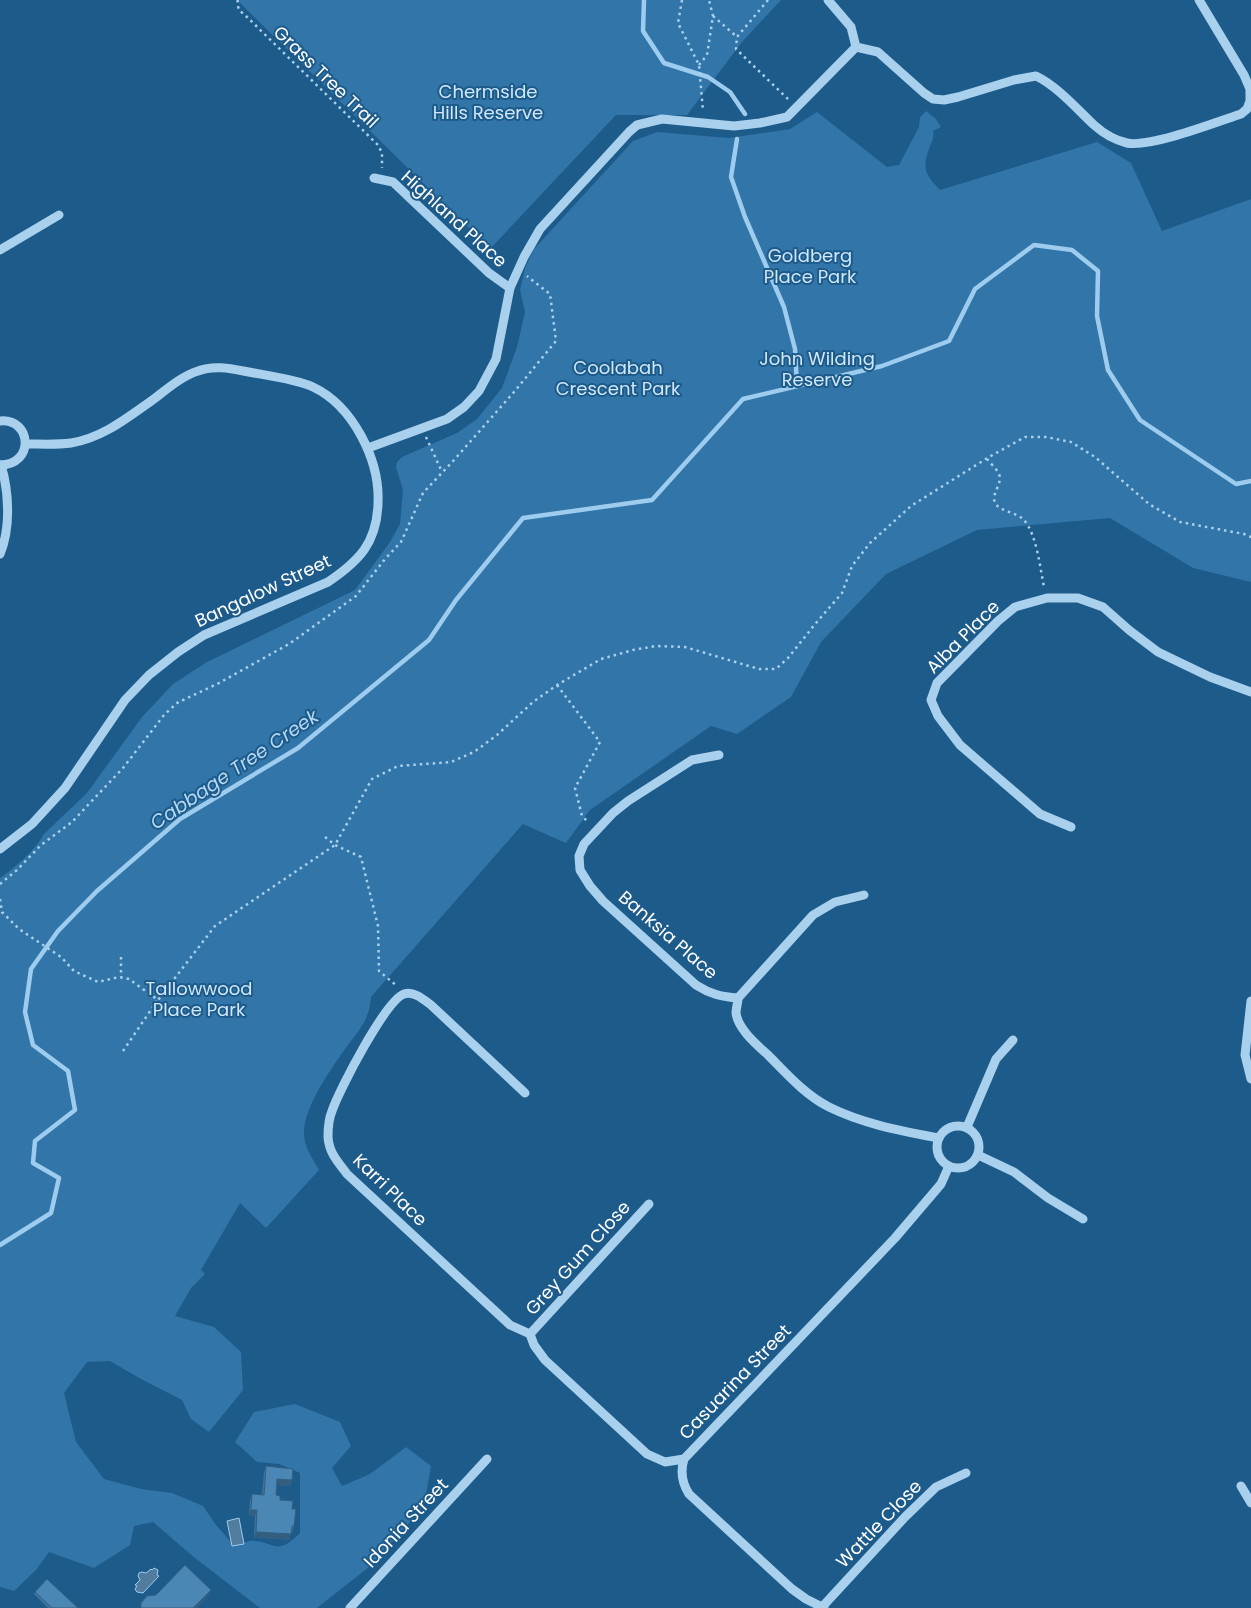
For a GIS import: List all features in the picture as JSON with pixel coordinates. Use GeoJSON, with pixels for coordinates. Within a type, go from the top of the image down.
{"type":"FeatureCollection","features":[{"type":"Feature","properties":{"kind":"street"},"geometry":{"type":"LineString","coordinates":[[828,0],[852,27],[856,46]]}},
{"type":"Feature","properties":{"kind":"street"},"geometry":{"type":"LineString","coordinates":[[856,46],[878,52],[933,99],[944,100],[958,97],[1014,80],[1036,76],[1050,85],[1104,133],[1129,144],[1145,143],[1161,140],[1241,114],[1247,109],[1250,102],[1250,89],[1244,75],[1199,0]]}},
{"type":"Feature","properties":{"kind":"street"},"geometry":{"type":"LineString","coordinates":[[368,448],[447,419],[464,407],[479,391],[496,359],[510,288],[540,228],[637,125],[662,120],[734,126],[760,124],[787,117],[856,46]]}},
{"type":"Feature","properties":{"kind":"street","name":"Highland Place"},"geometry":{"type":"LineString","coordinates":[[378,178],[393,182],[489,273],[510,288]]}},
{"type":"Feature","properties":{"kind":"street"},"geometry":{"type":"LineString","coordinates":[[0,250],[59,215]]}},
{"type":"Feature","properties":{"kind":"street","name":"Bangalow Street"},"geometry":{"type":"LineString","coordinates":[[0,849],[32,824],[60,795],[124,700],[149,675],[178,652],[204,636],[328,582],[355,562],[370,541],[378,511],[375,472],[368,448],[346,414],[321,392],[311,386],[266,375],[221,368],[199,370],[181,379],[117,425],[94,437],[70,443],[26,444]]}},
{"type":"Feature","properties":{"kind":"street"},"geometry":{"type":"LineString","coordinates":[[0,421],[12,422],[18,425],[26,444],[21,458],[8,465],[0,465],[6,482],[7,492],[6,541],[0,554]]}},
{"type":"Feature","properties":{"kind":"street","name":"Alba Place"},"geometry":{"type":"LineString","coordinates":[[1071,827],[1040,814],[960,744],[938,716],[931,700],[937,683],[998,621],[1015,607],[1047,598],[1078,598],[1103,607],[1158,652],[1210,676],[1251,692]]}},
{"type":"Feature","properties":{"kind":"street","name":"Banksia Place"},"geometry":{"type":"LineString","coordinates":[[719,755],[692,760],[613,812],[584,844],[579,856],[580,870],[590,886],[603,901],[696,985],[714,995],[738,998]]}},
{"type":"Feature","properties":{"kind":"street"},"geometry":{"type":"LineString","coordinates":[[864,895],[835,902],[813,915],[738,998],[736,1011],[738,1023],[764,1052],[811,1095],[828,1106],[845,1114],[888,1128],[939,1138]]}},
{"type":"Feature","properties":{"kind":"street"},"geometry":{"type":"LineString","coordinates":[[405,994],[417,995],[431,1005],[525,1092]]}},
{"type":"Feature","properties":{"kind":"street","name":"Karri Place"},"geometry":{"type":"LineString","coordinates":[[405,994],[398,997],[373,1032],[358,1056],[331,1112],[328,1137],[331,1154],[347,1174],[480,1299],[510,1326],[530,1334]]}},
{"type":"Feature","properties":{"kind":"street"},"geometry":{"type":"LineString","coordinates":[[1251,1001],[1245,1055],[1251,1079]]}},
{"type":"Feature","properties":{"kind":"street"},"geometry":{"type":"LineString","coordinates":[[967,1127],[996,1059],[1013,1040]]}},
{"type":"Feature","properties":{"kind":"street"},"geometry":{"type":"LineString","coordinates":[[950,1127],[967,1127],[975,1134],[980,1144],[978,1155],[968,1166],[958,1168],[949,1166],[940,1159],[938,1154],[937,1143],[939,1138],[950,1127]]}},
{"type":"Feature","properties":{"kind":"street"},"geometry":{"type":"LineString","coordinates":[[978,1155],[1014,1172],[1048,1198],[1083,1219]]}},
{"type":"Feature","properties":{"kind":"street","name":"Casuarina Street"},"geometry":{"type":"LineString","coordinates":[[824,1607],[792,1590],[689,1494],[684,1487],[681,1469],[684,1459],[895,1238],[941,1184],[949,1166]]}},
{"type":"Feature","properties":{"kind":"street","name":"Grey Gum Close"},"geometry":{"type":"LineString","coordinates":[[530,1334],[649,1204]]}},
{"type":"Feature","properties":{"kind":"street"},"geometry":{"type":"LineString","coordinates":[[530,1334],[534,1345],[545,1360],[647,1454],[665,1462],[684,1459]]}},
{"type":"Feature","properties":{"kind":"street","name":"Idonia Street"},"geometry":{"type":"LineString","coordinates":[[350,1608],[487,1459]]}},
{"type":"Feature","properties":{"kind":"street","name":"Wattle Close"},"geometry":{"type":"LineString","coordinates":[[824,1607],[936,1487],[966,1472]]}},
{"type":"Feature","properties":{"kind":"street"},"geometry":{"type":"LineString","coordinates":[[1241,1486],[1251,1503]]}},
{"type":"Feature","properties":{"kind":"path","name":"Grass Tree Trail"},"geometry":{"type":"LineString","coordinates":[[238,0],[237,3],[240,10],[378,145],[382,153],[378,178]]}},
{"type":"Feature","properties":{"kind":"path"},"geometry":{"type":"LineString","coordinates":[[682,0],[678,23],[699,65],[704,122]]}},
{"type":"Feature","properties":{"kind":"path"},"geometry":{"type":"LineString","coordinates":[[699,65],[706,56],[713,16],[709,0]]}},
{"type":"Feature","properties":{"kind":"path"},"geometry":{"type":"LineString","coordinates":[[768,0],[737,37],[736,48],[797,107]]}},
{"type":"Feature","properties":{"kind":"path"},"geometry":{"type":"LineString","coordinates":[[713,16],[737,37]]}},
{"type":"Feature","properties":{"kind":"path"},"geometry":{"type":"LineString","coordinates":[[0,884],[17,870],[42,844],[72,822],[124,768],[164,715],[177,704],[289,644],[356,596],[401,542],[423,493],[514,392],[556,341],[550,294],[518,269]]}},
{"type":"Feature","properties":{"kind":"path"},"geometry":{"type":"LineString","coordinates":[[123,1051],[158,1000],[215,926],[335,845],[372,779],[398,766],[451,762],[474,752],[557,685],[601,659],[656,646],[685,647],[759,669],[776,669],[788,658],[842,594],[852,566],[870,543],[911,506],[987,458],[1026,437],[1046,437],[1071,442],[1096,456],[1149,504],[1180,522],[1244,534],[1251,538]]}},
{"type":"Feature","properties":{"kind":"path"},"geometry":{"type":"LineString","coordinates":[[428,441],[442,472]]}},
{"type":"Feature","properties":{"kind":"path"},"geometry":{"type":"LineString","coordinates":[[987,458],[998,472],[1000,480],[995,502],[999,508],[1011,512],[1024,520],[1032,535],[1047,598]]}},
{"type":"Feature","properties":{"kind":"path"},"geometry":{"type":"LineString","coordinates":[[557,685],[600,742],[575,788],[582,816],[597,830]]}},
{"type":"Feature","properties":{"kind":"path"},"geometry":{"type":"LineString","coordinates":[[325,837],[335,845],[361,857],[378,926],[379,971],[405,994]]}},
{"type":"Feature","properties":{"kind":"path"},"geometry":{"type":"LineString","coordinates":[[0,899],[2,912],[19,929],[61,956],[74,971],[98,982],[121,977],[129,979],[158,1000]]}},
{"type":"Feature","properties":{"kind":"path"},"geometry":{"type":"LineString","coordinates":[[121,957],[121,977]]}},
{"type":"Feature","properties":{"kind":"green space","name":"Chermside Hills Reserve"},"geometry":{"type":"Polygon","coordinates":[[[237,0],[781,0],[742,42],[687,115],[616,115],[490,249],[237,0]]]}},
{"type":"Feature","properties":{"kind":"green space"},"geometry":{"type":"Polygon","coordinates":[[[926,111],[936,119],[941,127],[933,131],[933,138],[925,165],[928,175],[940,190],[1097,142],[1131,163],[1162,231],[1251,199],[1251,582],[1193,568],[1110,518],[977,530],[886,574],[821,642],[791,697],[737,734],[711,726],[590,810],[566,843],[523,824],[371,997],[369,1011],[364,1023],[327,1075],[308,1112],[304,1139],[309,1153],[319,1170],[266,1228],[240,1203],[201,1270],[205,1274],[191,1288],[175,1316],[214,1327],[241,1352],[243,1390],[209,1432],[191,1419],[182,1400],[110,1361],[87,1362],[64,1393],[76,1442],[104,1479],[141,1489],[172,1493],[203,1506],[216,1525],[231,1542],[237,1545],[249,1541],[258,1541],[274,1546],[285,1545],[300,1533],[300,1473],[279,1464],[257,1462],[235,1442],[254,1412],[295,1404],[340,1422],[351,1446],[332,1468],[342,1486],[370,1474],[406,1447],[431,1466],[424,1506],[374,1563],[317,1608],[260,1608],[195,1558],[153,1522],[134,1526],[130,1545],[94,1568],[49,1552],[36,1570],[14,1591],[0,1587],[0,878],[24,858],[36,846],[43,835],[87,793],[142,717],[173,684],[207,662],[355,590],[390,542],[400,524],[403,490],[396,467],[397,462],[402,457],[457,433],[477,419],[502,388],[517,347],[525,312],[520,290],[525,268],[534,249],[633,141],[657,132],[729,138],[790,129],[817,112],[887,167],[899,165],[919,127],[920,117],[926,111]]]}},
{"type":"Feature","properties":{"kind":"shaded area"},"geometry":{"type":"Polygon","coordinates":[[[239,1518],[244,1544],[232,1546],[227,1521],[239,1518]]]}},
{"type":"Feature","properties":{"kind":"shaded area"},"geometry":{"type":"Polygon","coordinates":[[[154,1568],[158,1570],[157,1575],[159,1576],[143,1593],[137,1592],[135,1589],[137,1586],[135,1585],[140,1580],[139,1573],[146,1573],[154,1568]]]}},
{"type":"Feature","properties":{"kind":"building"},"geometry":{"type":"Polygon","coordinates":[[[266,1466],[293,1469],[292,1480],[277,1479],[276,1495],[280,1496],[280,1500],[293,1501],[292,1509],[296,1509],[291,1534],[256,1532],[257,1510],[251,1510],[252,1494],[264,1495],[266,1466]]]}},
{"type":"Feature","properties":{"kind":"building"},"geometry":{"type":"Polygon","coordinates":[[[185,1565],[211,1590],[193,1608],[141,1608],[141,1603],[147,1596],[156,1595],[185,1565]]]}},
{"type":"Feature","properties":{"kind":"building"},"geometry":{"type":"Polygon","coordinates":[[[47,1579],[78,1608],[52,1608],[35,1592],[47,1579]]]}},
{"type":"Feature","properties":{"kind":"waterway"},"geometry":{"type":"LineString","coordinates":[[644,0],[643,31],[664,63],[708,77],[730,92],[745,114]]}},
{"type":"Feature","properties":{"kind":"waterway"},"geometry":{"type":"LineString","coordinates":[[737,139],[731,177],[745,217],[784,307],[795,349],[797,386]]}},
{"type":"Feature","properties":{"kind":"waterway","name":"Cabbage Tree Creek"},"geometry":{"type":"LineString","coordinates":[[0,1245],[51,1213],[59,1178],[33,1163],[35,1141],[75,1110],[68,1071],[33,1045],[25,1012],[31,969],[58,931],[97,891],[180,819],[298,748],[429,640],[456,600],[523,518],[652,500],[743,399],[882,366],[949,341],[975,289],[1034,245],[1072,250],[1098,271],[1097,316],[1108,370],[1140,420],[1236,484],[1251,481]]}},
{"type":"Feature","properties":{"kind":"park label","name":"Goldberg Place Park"},"geometry":{"type":"Point","coordinates":[810,266]}},
{"type":"Feature","properties":{"kind":"park label","name":"John Wilding Reserve"},"geometry":{"type":"Point","coordinates":[817,369]}},
{"type":"Feature","properties":{"kind":"park label","name":"Coolabah Crescent Park"},"geometry":{"type":"Point","coordinates":[618,378]}},
{"type":"Feature","properties":{"kind":"park label","name":"Tallowwood Place Park"},"geometry":{"type":"Point","coordinates":[199,1000]}}]}
